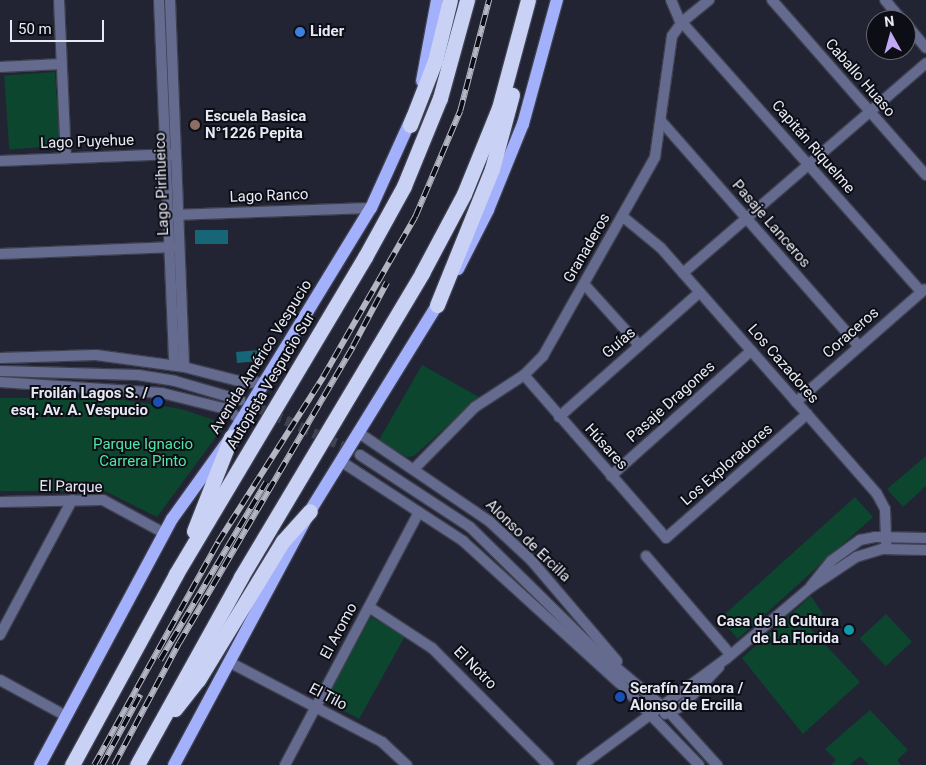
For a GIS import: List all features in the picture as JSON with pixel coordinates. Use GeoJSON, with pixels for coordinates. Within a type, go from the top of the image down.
{"type":"FeatureCollection","features":[{"type":"Feature","properties":{"kind":"highway"},"geometry":{"type":"LineString","coordinates":[[410,125],[435,61],[450,0]]}},
{"type":"Feature","properties":{"kind":"highway","name":"Autopista Vespucio Sur"},"geometry":{"type":"LineString","coordinates":[[72,765],[176,574],[365,257],[404,186],[440,98],[467,0]]}},
{"type":"Feature","properties":{"kind":"highway"},"geometry":{"type":"LineString","coordinates":[[137,765],[280,509],[442,236],[489,136],[516,51],[528,0]]}},
{"type":"Feature","properties":{"kind":"highway"},"geometry":{"type":"LineString","coordinates":[[437,305],[501,142],[514,84],[516,51]]}},
{"type":"Feature","properties":{"kind":"highway"},"geometry":{"type":"LineString","coordinates":[[176,574],[231,437]]}},
{"type":"Feature","properties":{"kind":"highway"},"geometry":{"type":"LineString","coordinates":[[154,733],[198,680],[283,541],[310,511]]}},
{"type":"Feature","properties":{"kind":"main road","name":"Avenida Américo Vespucio"},"geometry":{"type":"LineString","coordinates":[[40,765],[164,533],[231,437],[371,208],[410,125],[437,0]]}},
{"type":"Feature","properties":{"kind":"main road"},"geometry":{"type":"LineString","coordinates":[[174,765],[310,511],[342,462],[437,305],[485,217],[516,144],[537,81],[557,0]]}},
{"type":"Feature","properties":{"kind":"street"},"geometry":{"type":"LineString","coordinates":[[58,0],[66,158]]}},
{"type":"Feature","properties":{"kind":"street","name":"Lago Pirihueico"},"geometry":{"type":"LineString","coordinates":[[159,0],[170,154],[179,366]]}},
{"type":"Feature","properties":{"kind":"street","name":"Lago Pirihueico"},"geometry":{"type":"LineString","coordinates":[[170,0],[170,154]]}},
{"type":"Feature","properties":{"kind":"street","name":"Capitán Riquelme"},"geometry":{"type":"LineString","coordinates":[[671,0],[673,9],[682,22],[923,290]]}},
{"type":"Feature","properties":{"kind":"street","name":"Granaderos"},"geometry":{"type":"LineString","coordinates":[[414,469],[476,407],[524,376],[543,356],[655,157],[670,42],[682,22],[710,0]]}},
{"type":"Feature","properties":{"kind":"street","name":"Caballo Huaso"},"geometry":{"type":"LineString","coordinates":[[772,0],[926,175]]}},
{"type":"Feature","properties":{"kind":"street"},"geometry":{"type":"LineString","coordinates":[[885,0],[894,10]]}},
{"type":"Feature","properties":{"kind":"street"},"geometry":{"type":"LineString","coordinates":[[916,36],[926,48]]}},
{"type":"Feature","properties":{"kind":"street"},"geometry":{"type":"LineString","coordinates":[[683,274],[926,63]]}},
{"type":"Feature","properties":{"kind":"street"},"geometry":{"type":"LineString","coordinates":[[0,67],[62,64]]}},
{"type":"Feature","properties":{"kind":"street","name":"Pasaje Lanceros"},"geometry":{"type":"LineString","coordinates":[[661,121],[859,346]]}},
{"type":"Feature","properties":{"kind":"street","name":"Lago Puyehue"},"geometry":{"type":"LineString","coordinates":[[0,161],[170,154]]}},
{"type":"Feature","properties":{"kind":"street","name":"Lago Ranco"},"geometry":{"type":"LineString","coordinates":[[173,215],[371,208]]}},
{"type":"Feature","properties":{"kind":"street","name":"Los Cazadores"},"geometry":{"type":"LineString","coordinates":[[622,216],[652,239],[880,498],[885,509],[886,550]]}},
{"type":"Feature","properties":{"kind":"street"},"geometry":{"type":"LineString","coordinates":[[0,254],[174,247]]}},
{"type":"Feature","properties":{"kind":"street"},"geometry":{"type":"LineString","coordinates":[[584,284],[639,345]]}},
{"type":"Feature","properties":{"kind":"street","name":"Coraceros"},"geometry":{"type":"LineString","coordinates":[[796,402],[923,290]]}},
{"type":"Feature","properties":{"kind":"street","name":"Guías"},"geometry":{"type":"LineString","coordinates":[[559,417],[700,292]]}},
{"type":"Feature","properties":{"kind":"street","name":"Pasaje Dragones"},"geometry":{"type":"LineString","coordinates":[[611,476],[752,351]]}},
{"type":"Feature","properties":{"kind":"street"},"geometry":{"type":"LineString","coordinates":[[0,358],[96,355],[179,366],[247,383],[265,382]]}},
{"type":"Feature","properties":{"kind":"street"},"geometry":{"type":"LineString","coordinates":[[0,371],[138,375],[175,381],[240,400]]}},
{"type":"Feature","properties":{"kind":"street","name":"Húsares"},"geometry":{"type":"LineString","coordinates":[[524,376],[666,538]]}},
{"type":"Feature","properties":{"kind":"street"},"geometry":{"type":"LineString","coordinates":[[0,382],[162,393],[226,409],[241,420]]}},
{"type":"Feature","properties":{"kind":"street","name":"Los Exploradores"},"geometry":{"type":"LineString","coordinates":[[666,538],[807,414]]}},
{"type":"Feature","properties":{"kind":"street","name":"Alonso de Ercilla"},"geometry":{"type":"LineString","coordinates":[[359,433],[489,520],[531,560],[630,678]]}},
{"type":"Feature","properties":{"kind":"street","name":"Alonso de Ercilla"},"geometry":{"type":"LineString","coordinates":[[360,455],[470,527],[592,647],[665,709],[717,765]]}},
{"type":"Feature","properties":{"kind":"street","name":"Alonso de Ercilla"},"geometry":{"type":"LineString","coordinates":[[342,462],[463,541],[619,683],[650,717],[699,765]]}},
{"type":"Feature","properties":{"kind":"street"},"geometry":{"type":"LineString","coordinates":[[0,635],[72,500]]}},
{"type":"Feature","properties":{"kind":"street","name":"El Parque"},"geometry":{"type":"LineString","coordinates":[[0,502],[108,501],[164,533]]}},
{"type":"Feature","properties":{"kind":"street","name":"El Aromo"},"geometry":{"type":"LineString","coordinates":[[285,765],[420,512]]}},
{"type":"Feature","properties":{"kind":"street"},"geometry":{"type":"LineString","coordinates":[[811,586],[826,567],[848,547],[868,538],[926,538]]}},
{"type":"Feature","properties":{"kind":"street"},"geometry":{"type":"LineString","coordinates":[[582,765],[650,717],[665,709],[811,586],[856,557],[886,550],[926,550]]}},
{"type":"Feature","properties":{"kind":"street"},"geometry":{"type":"LineString","coordinates":[[646,556],[729,657]]}},
{"type":"Feature","properties":{"kind":"street","name":"El Notro"},"geometry":{"type":"LineString","coordinates":[[368,608],[432,648],[548,765]]}},
{"type":"Feature","properties":{"kind":"street","name":"Alonso de Ercilla"},"geometry":{"type":"LineString","coordinates":[[592,647],[619,683]]}},
{"type":"Feature","properties":{"kind":"street","name":"El Tilo"},"geometry":{"type":"LineString","coordinates":[[229,662],[382,742],[407,765]]}},
{"type":"Feature","properties":{"kind":"street"},"geometry":{"type":"LineString","coordinates":[[0,680],[66,716]]}},
{"type":"Feature","properties":{"kind":"green space"},"geometry":{"type":"Polygon","coordinates":[[[55,72],[60,146],[9,149],[4,76],[55,72]]]}},
{"type":"Feature","properties":{"kind":"green space"},"geometry":{"type":"Polygon","coordinates":[[[422,365],[479,397],[414,456],[407,457],[379,440],[422,365]]]}},
{"type":"Feature","properties":{"kind":"green space","name":"Parque Ignacio Carrera Pinto"},"geometry":{"type":"Polygon","coordinates":[[[0,398],[111,398],[181,409],[217,421],[221,430],[157,517],[105,491],[0,491],[0,398]]]}},
{"type":"Feature","properties":{"kind":"green space"},"geometry":{"type":"Polygon","coordinates":[[[926,456],[926,486],[903,507],[887,489],[926,456]]]}},
{"type":"Feature","properties":{"kind":"green space"},"geometry":{"type":"Polygon","coordinates":[[[855,497],[873,517],[738,639],[720,619],[855,497]]]}},
{"type":"Feature","properties":{"kind":"green space"},"geometry":{"type":"Polygon","coordinates":[[[811,596],[823,614],[809,627],[860,682],[803,734],[742,658],[811,596]]]}},
{"type":"Feature","properties":{"kind":"green space"},"geometry":{"type":"Polygon","coordinates":[[[886,614],[912,642],[886,666],[860,639],[886,614]]]}},
{"type":"Feature","properties":{"kind":"green space"},"geometry":{"type":"Polygon","coordinates":[[[371,617],[405,636],[359,719],[325,700],[371,617]]]}},
{"type":"Feature","properties":{"kind":"green space"},"geometry":{"type":"Polygon","coordinates":[[[870,710],[908,750],[897,760],[901,765],[869,765],[860,756],[850,765],[831,765],[836,760],[825,749],[870,710]]]}},
{"type":"Feature","properties":{"kind":"water"},"geometry":{"type":"Polygon","coordinates":[[[195,230],[228,230],[228,244],[195,244],[195,230]]]}},
{"type":"Feature","properties":{"kind":"water"},"geometry":{"type":"Polygon","coordinates":[[[259,350],[260,361],[237,363],[236,352],[259,350]]]}},
{"type":"Feature","properties":{"kind":"tunnel"},"geometry":{"type":"LineString","coordinates":[[245,402],[355,452]]}},
{"type":"Feature","properties":{"kind":"railway"},"geometry":{"type":"LineString","coordinates":[[94,765],[218,542],[323,377],[415,217],[460,111],[489,0]]}},
{"type":"Feature","properties":{"kind":"railway"},"geometry":{"type":"LineString","coordinates":[[114,765],[179,643],[353,346],[387,282]]}},
{"type":"Feature","properties":{"kind":"railway"},"geometry":{"type":"LineString","coordinates":[[160,660],[266,482]]}},
{"type":"Feature","properties":{"kind":"railway"},"geometry":{"type":"LineString","coordinates":[[102,765],[140,695]]}},
{"type":"Feature","properties":{"kind":"place","name":"Lider"},"geometry":{"type":"Point","coordinates":[300,32]}},
{"type":"Feature","properties":{"kind":"place","name":"Escuela Basica N°1226 Pepita"},"geometry":{"type":"Point","coordinates":[195,125]}},
{"type":"Feature","properties":{"kind":"place","name":"Froilán Lagos S. / esq. Av. A. Vespucio"},"geometry":{"type":"Point","coordinates":[158,402]}},
{"type":"Feature","properties":{"kind":"place","name":"Casa de la Cultura de La Florida"},"geometry":{"type":"Point","coordinates":[849,630]}},
{"type":"Feature","properties":{"kind":"place","name":"Serafín Zamora / Alonso de Ercilla"},"geometry":{"type":"Point","coordinates":[620,697]}}]}
